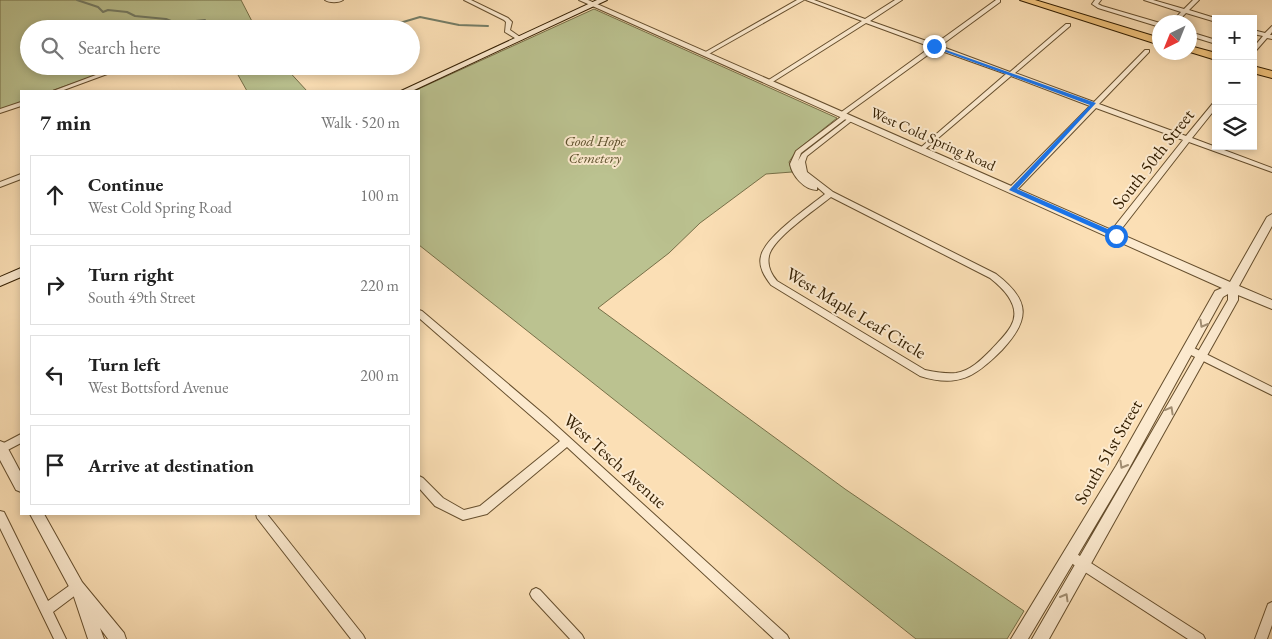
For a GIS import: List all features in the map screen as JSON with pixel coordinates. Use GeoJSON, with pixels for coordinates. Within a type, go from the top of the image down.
{"type":"FeatureCollection","features":[{"type":"Feature","properties":{"kind":"highway"},"geometry":{"type":"LineString","coordinates":[[1025,0],[1152,39]]}},
{"type":"Feature","properties":{"kind":"highway"},"geometry":{"type":"LineString","coordinates":[[1035,0],[1152,38]]}},
{"type":"Feature","properties":{"kind":"highway"},"geometry":{"type":"LineString","coordinates":[[1054,0],[1152,31]]}},
{"type":"Feature","properties":{"kind":"highway"},"geometry":{"type":"LineString","coordinates":[[1197,44],[1212,50]]}},
{"type":"Feature","properties":{"kind":"highway"},"geometry":{"type":"LineString","coordinates":[[1197,51],[1212,56]]}},
{"type":"Feature","properties":{"kind":"highway"},"geometry":{"type":"LineString","coordinates":[[1257,63],[1272,68]]}},
{"type":"Feature","properties":{"kind":"highway"},"geometry":{"type":"LineString","coordinates":[[1257,70],[1272,75]]}},
{"type":"Feature","properties":{"kind":"main road"},"geometry":{"type":"LineString","coordinates":[[407,90],[603,0]]}},
{"type":"Feature","properties":{"kind":"main road"},"geometry":{"type":"LineString","coordinates":[[0,273],[20,264]]}},
{"type":"Feature","properties":{"kind":"main road"},"geometry":{"type":"LineString","coordinates":[[0,282],[20,272]]}},
{"type":"Feature","properties":{"kind":"street"},"geometry":{"type":"LineString","coordinates":[[328,0],[340,0]]}},
{"type":"Feature","properties":{"kind":"street"},"geometry":{"type":"LineString","coordinates":[[467,0],[506,18],[508,22],[507,31],[520,38]]}},
{"type":"Feature","properties":{"kind":"street","name":"West Cold Spring Road"},"geometry":{"type":"LineString","coordinates":[[582,0],[1272,305]]}},
{"type":"Feature","properties":{"kind":"street"},"geometry":{"type":"LineString","coordinates":[[704,54],[801,0]]}},
{"type":"Feature","properties":{"kind":"street"},"geometry":{"type":"LineString","coordinates":[[809,0],[1272,170]]}},
{"type":"Feature","properties":{"kind":"street"},"geometry":{"type":"LineString","coordinates":[[769,82],[899,0]]}},
{"type":"Feature","properties":{"kind":"street"},"geometry":{"type":"LineString","coordinates":[[1147,0],[1212,19]]}},
{"type":"Feature","properties":{"kind":"street"},"geometry":{"type":"LineString","coordinates":[[1181,15],[1196,0]]}},
{"type":"Feature","properties":{"kind":"street","name":"West Maple Leaf Circle"},"geometry":{"type":"LineString","coordinates":[[830,194],[769,246],[765,252],[765,268],[774,283],[923,373],[949,378],[973,372],[981,367],[1017,324],[1020,315],[1018,304],[1011,291],[993,276],[830,194],[818,191],[797,175],[793,164],[801,154],[934,46],[998,1]]}},
{"type":"Feature","properties":{"kind":"street"},"geometry":{"type":"LineString","coordinates":[[1097,2],[1152,22]]}},
{"type":"Feature","properties":{"kind":"street"},"geometry":{"type":"LineString","coordinates":[[921,150],[1068,25]]}},
{"type":"Feature","properties":{"kind":"street"},"geometry":{"type":"LineString","coordinates":[[1257,48],[1269,36],[1272,28]]}},
{"type":"Feature","properties":{"kind":"street"},"geometry":{"type":"LineString","coordinates":[[1197,36],[1212,41]]}},
{"type":"Feature","properties":{"kind":"street"},"geometry":{"type":"LineString","coordinates":[[1012,190],[1147,51]]}},
{"type":"Feature","properties":{"kind":"street"},"geometry":{"type":"LineString","coordinates":[[59,90],[101,75]]}},
{"type":"Feature","properties":{"kind":"street"},"geometry":{"type":"LineString","coordinates":[[0,111],[20,104]]}},
{"type":"Feature","properties":{"kind":"street","name":"South 50th Street"},"geometry":{"type":"LineString","coordinates":[[1113,234],[1214,105]]}},
{"type":"Feature","properties":{"kind":"street"},"geometry":{"type":"LineString","coordinates":[[0,184],[20,176]]}},
{"type":"Feature","properties":{"kind":"street","name":"South 51st Street"},"geometry":{"type":"LineString","coordinates":[[1040,639],[1233,300],[1233,287],[1272,217]]}},
{"type":"Feature","properties":{"kind":"street","name":"South 51st Street"},"geometry":{"type":"LineString","coordinates":[[1018,639],[1121,470],[1219,294],[1233,287]]}},
{"type":"Feature","properties":{"kind":"street","name":"West Tesch Avenue"},"geometry":{"type":"LineString","coordinates":[[420,314],[567,441],[783,639]]}},
{"type":"Feature","properties":{"kind":"street"},"geometry":{"type":"LineString","coordinates":[[1188,349],[1272,391]]}},
{"type":"Feature","properties":{"kind":"street"},"geometry":{"type":"LineString","coordinates":[[20,439],[0,449],[20,484]]}},
{"type":"Feature","properties":{"kind":"street"},"geometry":{"type":"LineString","coordinates":[[420,482],[439,502],[463,515],[483,510],[567,441]]}},
{"type":"Feature","properties":{"kind":"street"},"geometry":{"type":"LineString","coordinates":[[38,515],[78,587],[118,639]]}},
{"type":"Feature","properties":{"kind":"street"},"geometry":{"type":"LineString","coordinates":[[262,515],[359,639]]}},
{"type":"Feature","properties":{"kind":"street"},"geometry":{"type":"LineString","coordinates":[[0,516],[60,639]]}},
{"type":"Feature","properties":{"kind":"street"},"geometry":{"type":"LineString","coordinates":[[1069,555],[1199,639]]}},
{"type":"Feature","properties":{"kind":"street"},"geometry":{"type":"LineString","coordinates":[[46,610],[78,587]]}},
{"type":"Feature","properties":{"kind":"street"},"geometry":{"type":"LineString","coordinates":[[78,587],[96,639]]}},
{"type":"Feature","properties":{"kind":"street"},"geometry":{"type":"LineString","coordinates":[[536,594],[578,639]]}},
{"type":"Feature","properties":{"kind":"street"},"geometry":{"type":"LineString","coordinates":[[1261,639],[1272,608]]}},
{"type":"Feature","properties":{"kind":"street"},"geometry":{"type":"LineString","coordinates":[[1034,614],[1049,624]]}},
{"type":"Feature","properties":{"kind":"green space"},"geometry":{"type":"Polygon","coordinates":[[[0,0],[241,0],[251,20],[20,20],[20,75],[96,75],[54,90],[20,90],[20,102],[0,110],[0,0]]]}},
{"type":"Feature","properties":{"kind":"green space","name":"Good Hope Cemetery"},"geometry":{"type":"Polygon","coordinates":[[[594,9],[837,118],[797,150],[789,162],[792,172],[766,174],[700,223],[669,253],[598,308],[845,489],[1024,611],[1007,639],[916,639],[420,246],[420,90],[416,90],[594,9]]]}},
{"type":"Feature","properties":{"kind":"green space"},"geometry":{"type":"Polygon","coordinates":[[[238,75],[292,75],[306,90],[246,90],[238,75]]]}},
{"type":"Feature","properties":{"kind":"waterway"},"geometry":{"type":"LineString","coordinates":[[77,0],[98,7],[103,12],[108,10],[127,12],[135,16],[168,20]]}},
{"type":"Feature","properties":{"kind":"waterway"},"geometry":{"type":"LineString","coordinates":[[410,20],[420,17],[459,25],[488,26]]}},
{"type":"Feature","properties":{"kind":"route"},"geometry":{"type":"LineString","coordinates":[[934,46],[1094,105],[1012,190],[1116,236]]}}]}
